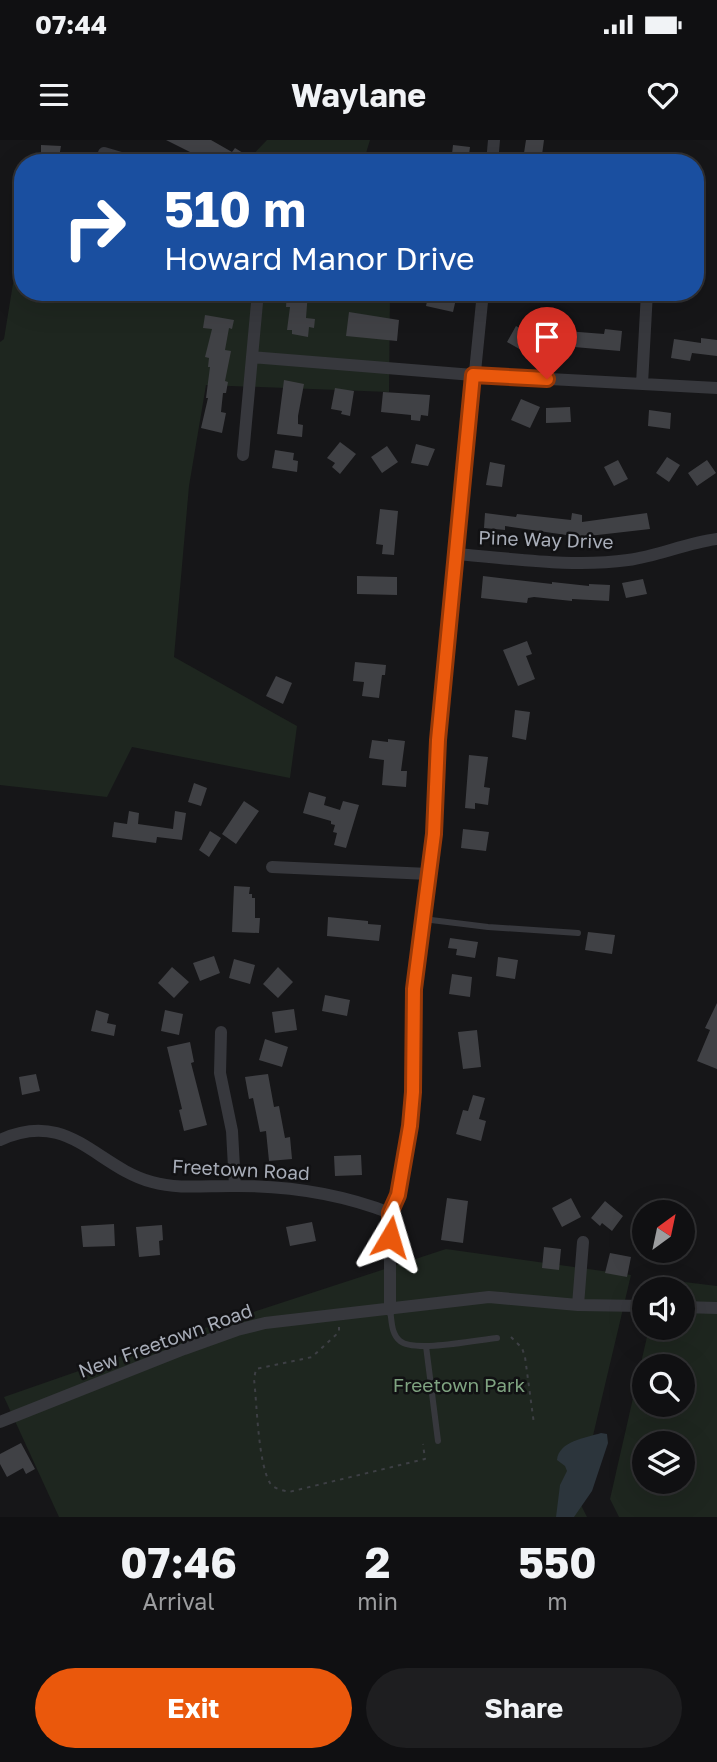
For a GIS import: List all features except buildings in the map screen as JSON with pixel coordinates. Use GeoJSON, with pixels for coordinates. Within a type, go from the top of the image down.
{"type":"FeatureCollection","features":[{"type":"Feature","properties":{"kind":"street"},"geometry":{"type":"LineString","coordinates":[[243,454],[257,301]]}},
{"type":"Feature","properties":{"kind":"street"},"geometry":{"type":"LineString","coordinates":[[482,301],[438,740],[434,834],[414,989],[410,1126],[398,1195],[390,1213],[390,1310],[489,1297],[578,1305],[632,1306]]}},
{"type":"Feature","properties":{"kind":"street"},"geometry":{"type":"LineString","coordinates":[[642,384],[646,301]]}},
{"type":"Feature","properties":{"kind":"street"},"geometry":{"type":"LineString","coordinates":[[253,356],[473,375],[717,388]]}},
{"type":"Feature","properties":{"kind":"street","name":"Pine Way Drive"},"geometry":{"type":"LineString","coordinates":[[456,554],[573,563],[602,562],[646,557],[700,541],[717,539]]}},
{"type":"Feature","properties":{"kind":"street"},"geometry":{"type":"LineString","coordinates":[[272,867],[429,874]]}},
{"type":"Feature","properties":{"kind":"street"},"geometry":{"type":"LineString","coordinates":[[221,1031],[220,1073],[232,1131],[236,1186]]}},
{"type":"Feature","properties":{"kind":"street","name":"Freetown Road"},"geometry":{"type":"LineString","coordinates":[[0,1140],[14,1133],[49,1131],[84,1144],[130,1173],[152,1182],[310,1190],[390,1213]]}},
{"type":"Feature","properties":{"kind":"street"},"geometry":{"type":"LineString","coordinates":[[578,1305],[583,1242]]}},
{"type":"Feature","properties":{"kind":"street"},"geometry":{"type":"LineString","coordinates":[[695,1307],[717,1308]]}},
{"type":"Feature","properties":{"kind":"street","name":"New Freetown Road"},"geometry":{"type":"LineString","coordinates":[[0,1422],[237,1330],[265,1323],[390,1310]]}},
{"type":"Feature","properties":{"kind":"lane"},"geometry":{"type":"LineString","coordinates":[[423,919],[488,927],[578,933]]}},
{"type":"Feature","properties":{"kind":"lane"},"geometry":{"type":"LineString","coordinates":[[390,1310],[393,1330],[397,1339],[406,1346],[497,1338]]}},
{"type":"Feature","properties":{"kind":"lane"},"geometry":{"type":"LineString","coordinates":[[426,1346],[438,1441]]}},
{"type":"Feature","properties":{"kind":"path"},"geometry":{"type":"LineString","coordinates":[[337,1316],[339,1332],[312,1357],[256,1369],[254,1379],[263,1462],[270,1485],[289,1492],[425,1459],[423,1444]]}},
{"type":"Feature","properties":{"kind":"path"},"geometry":{"type":"LineString","coordinates":[[511,1337],[522,1348],[525,1357],[534,1424]]}},
{"type":"Feature","properties":{"kind":"green space"},"geometry":{"type":"Polygon","coordinates":[[[267,140],[370,140],[366,154],[254,154],[267,140]]]}},
{"type":"Feature","properties":{"kind":"green space"},"geometry":{"type":"Polygon","coordinates":[[[14,277],[14,301],[390,301],[389,392],[206,385],[189,486],[174,657],[297,726],[290,778],[132,747],[107,797],[0,785],[0,342],[4,339],[14,277]]]}},
{"type":"Feature","properties":{"kind":"green space","name":"Freetown Park"},"geometry":{"type":"Polygon","coordinates":[[[446,1249],[631,1275],[578,1499],[587,1517],[59,1517],[4,1397],[446,1249]]]}},
{"type":"Feature","properties":{"kind":"green space"},"geometry":{"type":"Polygon","coordinates":[[[695,1283],[717,1286],[717,1517],[619,1517],[610,1499],[632,1403],[632,1417],[695,1417],[695,1354],[643,1354],[646,1340],[695,1340],[695,1283]]]}},
{"type":"Feature","properties":{"kind":"shaded area"},"geometry":{"type":"Polygon","coordinates":[[[601,1433],[607,1434],[608,1443],[592,1491],[574,1517],[556,1517],[560,1485],[567,1471],[557,1460],[562,1448],[574,1441],[601,1433]]]}},
{"type":"Feature","properties":{"kind":"route"},"geometry":{"type":"LineString","coordinates":[[390,1237],[390,1213],[398,1195],[404,1169],[410,1126],[414,989],[434,834],[438,740],[473,375],[547,379]]}}]}
